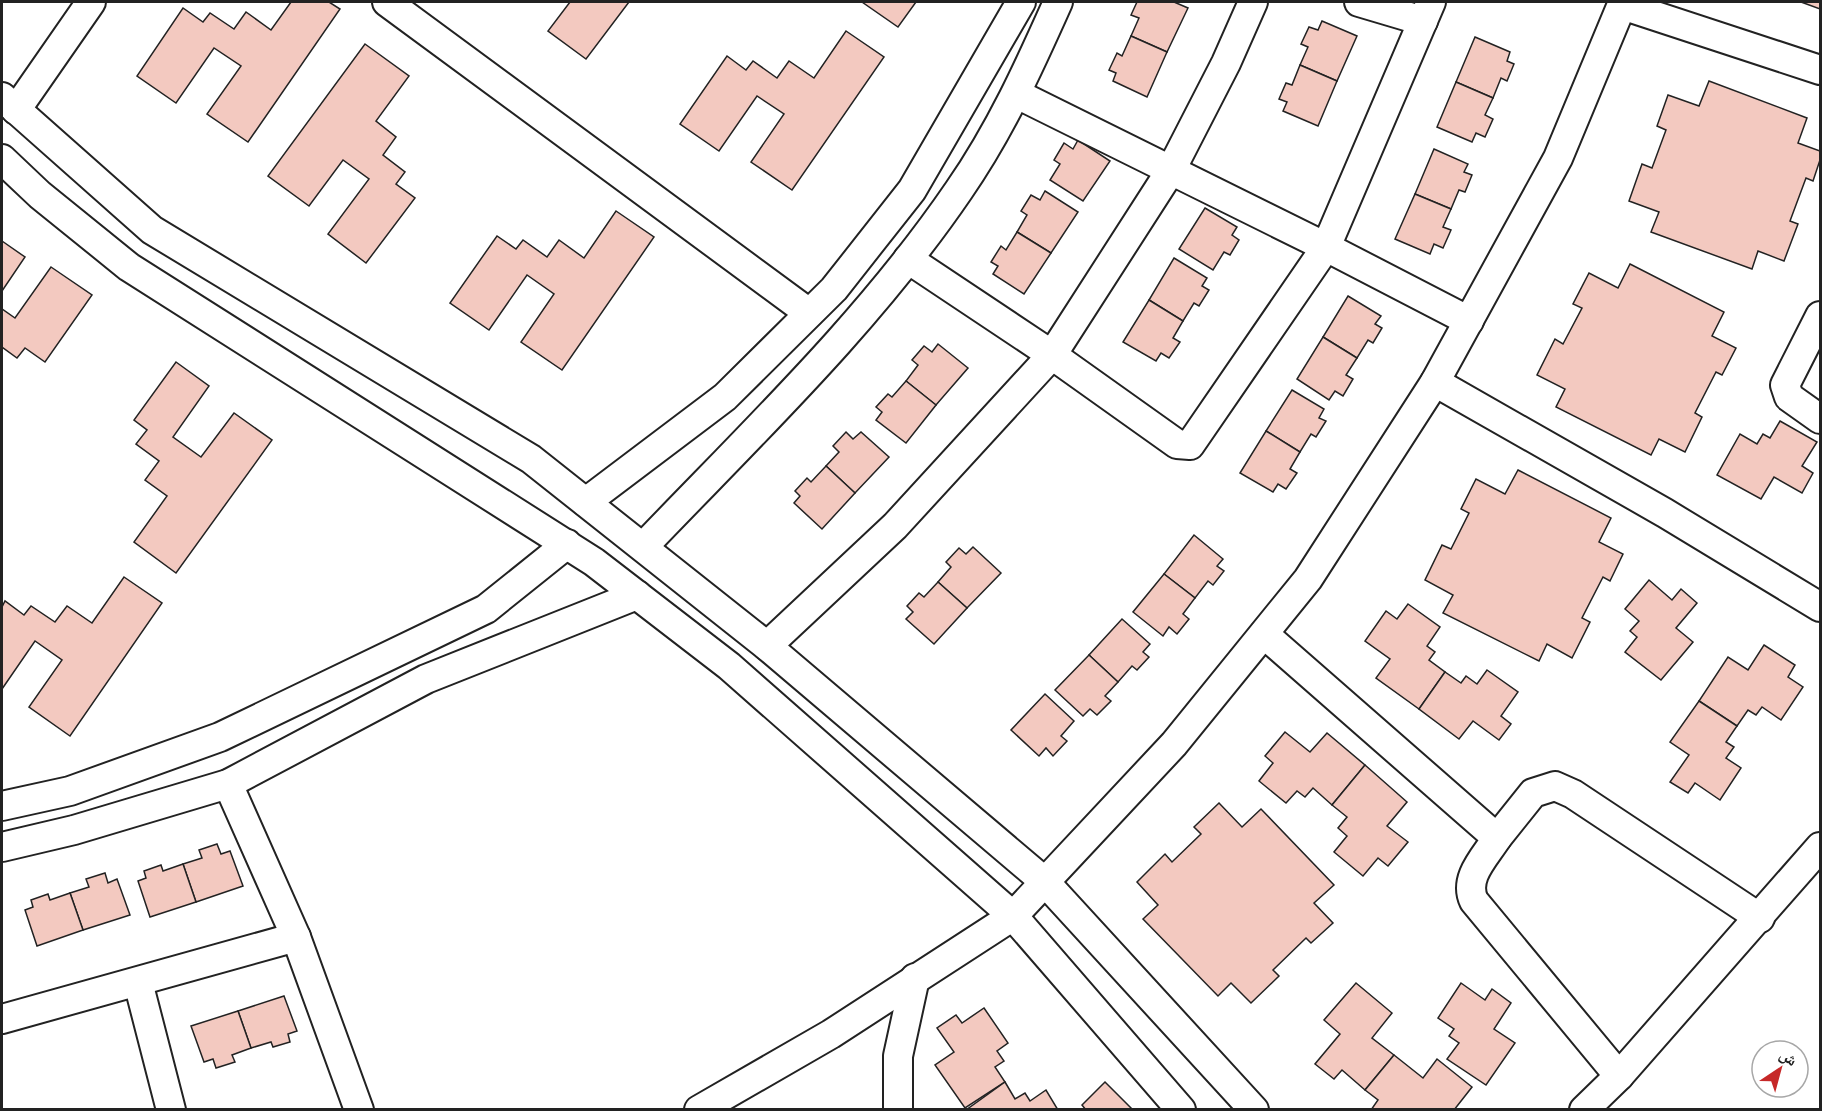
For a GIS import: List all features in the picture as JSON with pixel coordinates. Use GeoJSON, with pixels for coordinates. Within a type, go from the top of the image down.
{"type":"FeatureCollection","features":[{"type":"Feature","properties":{"kind":"street"},"geometry":{"type":"LineString","coordinates":[[91,2],[9,103],[152,230],[531,459],[643,546],[766,646],[1045,882],[1254,1110]]}},
{"type":"Feature","properties":{"kind":"street"},"geometry":{"type":"LineString","coordinates":[[387,2],[809,313]]}},
{"type":"Feature","properties":{"kind":"street"},"geometry":{"type":"LineString","coordinates":[[586,502],[725,398],[834,289],[912,190],[1022,2]]}},
{"type":"Feature","properties":{"kind":"street"},"geometry":{"type":"LineString","coordinates":[[643,546],[839,343],[908,259],[960,189],[1017,94],[1058,2]]}},
{"type":"Feature","properties":{"kind":"street"},"geometry":{"type":"LineString","coordinates":[[766,646],[895,526],[1052,355],[1171,170],[1226,63],[1253,2]]}},
{"type":"Feature","properties":{"kind":"street"},"geometry":{"type":"LineString","coordinates":[[908,259],[1052,355],[1177,444],[1190,445],[1326,247],[1427,11],[1359,2]]}},
{"type":"Feature","properties":{"kind":"street"},"geometry":{"type":"LineString","coordinates":[[699,1110],[831,1034],[1013,916],[1174,744],[1308,579],[1436,382],[1558,158],[1622,3],[1821,70]]}},
{"type":"Feature","properties":{"kind":"street"},"geometry":{"type":"LineString","coordinates":[[1017,94],[1326,247],[1469,321]]}},
{"type":"Feature","properties":{"kind":"street"},"geometry":{"type":"LineString","coordinates":[[2,159],[40,195],[129,267],[567,544],[729,666],[1013,916],[1181,1110]]}},
{"type":"Feature","properties":{"kind":"street"},"geometry":{"type":"LineString","coordinates":[[1821,316],[1785,385],[1789,397],[1821,419]]}},
{"type":"Feature","properties":{"kind":"street"},"geometry":{"type":"LineString","coordinates":[[1436,382],[1665,513],[1821,607]]}},
{"type":"Feature","properties":{"kind":"street"},"geometry":{"type":"LineString","coordinates":[[2,806],[70,791],[220,737],[486,609],[567,544]]}},
{"type":"Feature","properties":{"kind":"street"},"geometry":{"type":"LineString","coordinates":[[2,847],[74,830],[228,784],[426,679],[637,595]]}},
{"type":"Feature","properties":{"kind":"street"},"geometry":{"type":"LineString","coordinates":[[1264,634],[1497,838]]}},
{"type":"Feature","properties":{"kind":"street"},"geometry":{"type":"LineString","coordinates":[[228,784],[296,937],[359,1110]]}},
{"type":"Feature","properties":{"kind":"street"},"geometry":{"type":"LineString","coordinates":[[1619,1076],[1482,910],[1469,891],[1471,877],[1497,838],[1533,793],[1545,787],[1555,786],[1573,794],[1760,918]]}},
{"type":"Feature","properties":{"kind":"street"},"geometry":{"type":"LineString","coordinates":[[1584,1110],[1619,1076],[1821,847]]}},
{"type":"Feature","properties":{"kind":"street"},"geometry":{"type":"LineString","coordinates":[[2,1019],[296,937]]}},
{"type":"Feature","properties":{"kind":"street"},"geometry":{"type":"LineString","coordinates":[[898,1110],[898,1056],[915,978]]}},
{"type":"Feature","properties":{"kind":"street"},"geometry":{"type":"LineString","coordinates":[[138,982],[171,1110]]}},
{"type":"Feature","properties":{"kind":"building"},"geometry":{"type":"Polygon","coordinates":[[[291,2],[329,2],[340,9],[248,142],[207,114],[241,66],[214,48],[176,103],[137,76],[183,8],[203,22],[210,13],[234,29],[246,12],[271,30],[291,2]]]}},
{"type":"Feature","properties":{"kind":"building"},"geometry":{"type":"Polygon","coordinates":[[[570,2],[629,2],[586,59],[548,31],[570,2]]]}},
{"type":"Feature","properties":{"kind":"building"},"geometry":{"type":"Polygon","coordinates":[[[862,2],[916,2],[898,27],[862,2]]]}},
{"type":"Feature","properties":{"kind":"building"},"geometry":{"type":"Polygon","coordinates":[[[1137,2],[1174,2],[1188,8],[1167,52],[1131,36],[1139,18],[1131,15],[1137,2]]]}},
{"type":"Feature","properties":{"kind":"building"},"geometry":{"type":"Polygon","coordinates":[[[1801,2],[1820,2],[1820,9],[1801,2]]]}},
{"type":"Feature","properties":{"kind":"building"},"geometry":{"type":"Polygon","coordinates":[[[1322,21],[1357,36],[1337,81],[1300,65],[1308,47],[1301,44],[1309,27],[1318,30],[1322,21]]]}},
{"type":"Feature","properties":{"kind":"building"},"geometry":{"type":"Polygon","coordinates":[[[846,31],[884,57],[792,190],[751,162],[784,114],[757,96],[719,151],[680,124],[727,56],[746,70],[753,61],[777,78],[789,61],[814,78],[846,31]]]}},
{"type":"Feature","properties":{"kind":"building"},"geometry":{"type":"Polygon","coordinates":[[[1131,36],[1167,52],[1147,97],[1113,81],[1116,73],[1109,70],[1117,53],[1122,56],[1131,36]]]}},
{"type":"Feature","properties":{"kind":"building"},"geometry":{"type":"Polygon","coordinates":[[[1475,37],[1510,52],[1507,61],[1514,64],[1507,81],[1501,78],[1493,98],[1456,82],[1475,37]]]}},
{"type":"Feature","properties":{"kind":"building"},"geometry":{"type":"Polygon","coordinates":[[[365,44],[409,76],[376,121],[396,137],[383,155],[405,172],[396,184],[415,198],[366,263],[328,234],[369,179],[343,160],[309,206],[268,176],[365,44]]]}},
{"type":"Feature","properties":{"kind":"building"},"geometry":{"type":"Polygon","coordinates":[[[1300,65],[1337,81],[1318,126],[1283,111],[1287,102],[1279,99],[1286,83],[1292,85],[1300,65]]]}},
{"type":"Feature","properties":{"kind":"building"},"geometry":{"type":"Polygon","coordinates":[[[1709,81],[1807,118],[1798,143],[1820,151],[1820,160],[1813,181],[1806,178],[1790,221],[1798,224],[1784,261],[1758,251],[1752,269],[1651,232],[1659,212],[1629,201],[1642,164],[1652,168],[1666,130],[1657,126],[1668,95],[1699,106],[1709,81]]]}},
{"type":"Feature","properties":{"kind":"building"},"geometry":{"type":"Polygon","coordinates":[[[1456,82],[1493,98],[1485,115],[1493,119],[1485,137],[1476,133],[1472,142],[1437,127],[1456,82]]]}},
{"type":"Feature","properties":{"kind":"building"},"geometry":{"type":"Polygon","coordinates":[[[1078,140],[1110,161],[1083,201],[1050,180],[1060,164],[1054,160],[1064,143],[1073,149],[1078,140]]]}},
{"type":"Feature","properties":{"kind":"building"},"geometry":{"type":"Polygon","coordinates":[[[1434,149],[1468,164],[1464,172],[1472,175],[1465,192],[1459,190],[1451,209],[1415,194],[1434,149]]]}},
{"type":"Feature","properties":{"kind":"building"},"geometry":{"type":"Polygon","coordinates":[[[1045,191],[1078,212],[1051,253],[1017,232],[1027,215],[1021,211],[1031,195],[1040,200],[1045,191]]]}},
{"type":"Feature","properties":{"kind":"building"},"geometry":{"type":"Polygon","coordinates":[[[1415,194],[1451,209],[1443,227],[1451,230],[1443,248],[1434,244],[1430,254],[1395,239],[1415,194]]]}},
{"type":"Feature","properties":{"kind":"building"},"geometry":{"type":"Polygon","coordinates":[[[1205,208],[1237,227],[1232,235],[1239,240],[1230,255],[1224,252],[1213,270],[1179,249],[1205,208]]]}},
{"type":"Feature","properties":{"kind":"building"},"geometry":{"type":"Polygon","coordinates":[[[616,211],[654,237],[562,370],[521,342],[554,294],[527,275],[489,330],[450,303],[497,236],[516,249],[523,240],[547,257],[559,240],[584,258],[616,211]]]}},
{"type":"Feature","properties":{"kind":"building"},"geometry":{"type":"Polygon","coordinates":[[[1017,232],[1051,253],[1024,294],[993,274],[998,266],[991,262],[1001,246],[1006,250],[1017,232]]]}},
{"type":"Feature","properties":{"kind":"building"},"geometry":{"type":"Polygon","coordinates":[[[2,241],[25,257],[2,291],[2,241]]]}},
{"type":"Feature","properties":{"kind":"building"},"geometry":{"type":"Polygon","coordinates":[[[1174,258],[1207,278],[1202,286],[1209,290],[1199,306],[1194,303],[1183,321],[1149,300],[1174,258]]]}},
{"type":"Feature","properties":{"kind":"building"},"geometry":{"type":"Polygon","coordinates":[[[1630,264],[1724,312],[1712,336],[1736,348],[1722,375],[1716,372],[1695,413],[1702,417],[1685,452],[1659,439],[1651,455],[1556,407],[1565,389],[1537,375],[1555,339],[1563,344],[1582,308],[1573,304],[1589,273],[1618,288],[1630,264]]]}},
{"type":"Feature","properties":{"kind":"building"},"geometry":{"type":"Polygon","coordinates":[[[51,267],[92,295],[45,362],[25,348],[17,358],[2,347],[2,309],[15,318],[51,267]]]}},
{"type":"Feature","properties":{"kind":"building"},"geometry":{"type":"Polygon","coordinates":[[[1348,296],[1381,316],[1375,324],[1382,328],[1373,343],[1368,340],[1357,358],[1323,337],[1348,296]]]}},
{"type":"Feature","properties":{"kind":"building"},"geometry":{"type":"Polygon","coordinates":[[[1149,300],[1183,321],[1173,338],[1180,342],[1169,358],[1161,353],[1156,361],[1123,342],[1149,300]]]}},
{"type":"Feature","properties":{"kind":"building"},"geometry":{"type":"Polygon","coordinates":[[[1323,337],[1357,358],[1346,375],[1353,379],[1343,396],[1335,391],[1329,400],[1297,379],[1323,337]]]}},
{"type":"Feature","properties":{"kind":"building"},"geometry":{"type":"Polygon","coordinates":[[[938,344],[968,368],[936,405],[906,381],[918,365],[912,360],[924,346],[932,352],[938,344]]]}},
{"type":"Feature","properties":{"kind":"building"},"geometry":{"type":"Polygon","coordinates":[[[176,362],[209,386],[173,437],[201,457],[234,413],[272,440],[176,573],[134,542],[167,496],[145,480],[159,461],[136,444],[147,430],[134,420],[176,362]]]}},
{"type":"Feature","properties":{"kind":"building"},"geometry":{"type":"Polygon","coordinates":[[[906,381],[936,405],[906,443],[876,420],[882,412],[876,407],[888,394],[892,397],[906,381]]]}},
{"type":"Feature","properties":{"kind":"building"},"geometry":{"type":"Polygon","coordinates":[[[1292,390],[1324,409],[1319,418],[1326,421],[1316,437],[1311,434],[1300,452],[1266,431],[1292,390]]]}},
{"type":"Feature","properties":{"kind":"building"},"geometry":{"type":"Polygon","coordinates":[[[1780,421],[1817,442],[1802,466],[1813,473],[1802,493],[1774,477],[1761,499],[1717,475],[1740,434],[1757,444],[1763,434],[1770,438],[1780,421]]]}},
{"type":"Feature","properties":{"kind":"building"},"geometry":{"type":"Polygon","coordinates":[[[1266,431],[1300,452],[1290,469],[1297,473],[1286,489],[1278,484],[1273,492],[1240,473],[1266,431]]]}},
{"type":"Feature","properties":{"kind":"building"},"geometry":{"type":"Polygon","coordinates":[[[846,432],[853,439],[861,432],[889,457],[855,493],[826,466],[839,452],[833,446],[846,432]]]}},
{"type":"Feature","properties":{"kind":"building"},"geometry":{"type":"Polygon","coordinates":[[[826,466],[855,493],[822,529],[794,503],[800,496],[795,491],[807,478],[811,482],[826,466]]]}},
{"type":"Feature","properties":{"kind":"building"},"geometry":{"type":"Polygon","coordinates":[[[1518,470],[1611,518],[1599,542],[1623,554],[1610,581],[1603,577],[1582,618],[1590,622],[1572,658],[1547,644],[1539,661],[1443,613],[1453,595],[1425,580],[1442,545],[1451,549],[1469,513],[1461,509],[1476,479],[1505,494],[1518,470]]]}},
{"type":"Feature","properties":{"kind":"building"},"geometry":{"type":"Polygon","coordinates":[[[1194,535],[1223,559],[1217,566],[1224,571],[1213,585],[1208,581],[1195,598],[1164,574],[1194,535]]]}},
{"type":"Feature","properties":{"kind":"building"},"geometry":{"type":"Polygon","coordinates":[[[973,547],[1001,573],[967,608],[938,582],[951,567],[946,562],[959,548],[966,554],[973,547]]]}},
{"type":"Feature","properties":{"kind":"building"},"geometry":{"type":"Polygon","coordinates":[[[1164,574],[1195,598],[1183,614],[1189,619],[1177,634],[1169,627],[1163,636],[1133,612],[1164,574]]]}},
{"type":"Feature","properties":{"kind":"building"},"geometry":{"type":"Polygon","coordinates":[[[124,577],[162,603],[70,736],[29,707],[62,660],[35,641],[2,689],[2,607],[5,601],[24,615],[31,606],[55,622],[67,606],[92,623],[124,577]]]}},
{"type":"Feature","properties":{"kind":"building"},"geometry":{"type":"Polygon","coordinates":[[[1649,580],[1672,600],[1681,589],[1697,603],[1676,628],[1693,642],[1661,680],[1625,652],[1637,637],[1630,631],[1639,621],[1625,609],[1649,580]]]}},
{"type":"Feature","properties":{"kind":"building"},"geometry":{"type":"Polygon","coordinates":[[[938,582],[967,608],[934,644],[906,619],[913,612],[907,606],[919,593],[924,597],[938,582]]]}},
{"type":"Feature","properties":{"kind":"building"},"geometry":{"type":"Polygon","coordinates":[[[1408,604],[1440,627],[1427,646],[1435,652],[1429,660],[1445,672],[1419,709],[1376,678],[1390,659],[1365,641],[1386,611],[1397,619],[1408,604]]]}},
{"type":"Feature","properties":{"kind":"building"},"geometry":{"type":"Polygon","coordinates":[[[1122,619],[1150,644],[1143,652],[1149,657],[1137,670],[1132,666],[1118,682],[1089,655],[1122,619]]]}},
{"type":"Feature","properties":{"kind":"building"},"geometry":{"type":"Polygon","coordinates":[[[1764,645],[1795,665],[1788,677],[1803,687],[1781,720],[1762,707],[1756,715],[1748,710],[1737,726],[1699,701],[1728,657],[1748,670],[1764,645]]]}},
{"type":"Feature","properties":{"kind":"building"},"geometry":{"type":"Polygon","coordinates":[[[1089,655],[1118,682],[1105,696],[1111,701],[1097,715],[1090,709],[1083,716],[1055,690],[1089,655]]]}},
{"type":"Feature","properties":{"kind":"building"},"geometry":{"type":"Polygon","coordinates":[[[1487,670],[1518,692],[1501,716],[1511,724],[1499,740],[1473,721],[1459,739],[1419,709],[1445,672],[1461,683],[1466,676],[1477,684],[1487,670]]]}},
{"type":"Feature","properties":{"kind":"building"},"geometry":{"type":"Polygon","coordinates":[[[1045,694],[1074,721],[1061,736],[1067,741],[1053,756],[1046,748],[1039,756],[1011,730],[1045,694]]]}},
{"type":"Feature","properties":{"kind":"building"},"geometry":{"type":"Polygon","coordinates":[[[1699,701],[1737,726],[1726,742],[1734,747],[1726,758],[1741,768],[1720,800],[1695,783],[1688,793],[1670,782],[1689,755],[1670,742],[1699,701]]]}},
{"type":"Feature","properties":{"kind":"building"},"geometry":{"type":"Polygon","coordinates":[[[1285,732],[1310,752],[1327,733],[1365,765],[1332,805],[1313,788],[1305,797],[1297,791],[1286,803],[1259,781],[1273,763],[1265,756],[1285,732]]]}},
{"type":"Feature","properties":{"kind":"building"},"geometry":{"type":"Polygon","coordinates":[[[1365,765],[1407,802],[1387,826],[1408,842],[1388,866],[1378,858],[1363,876],[1334,852],[1347,836],[1338,828],[1347,817],[1332,805],[1365,765]]]}},
{"type":"Feature","properties":{"kind":"building"},"geometry":{"type":"Polygon","coordinates":[[[1219,803],[1242,827],[1261,809],[1334,885],[1314,903],[1333,923],[1311,943],[1306,938],[1273,970],[1279,976],[1251,1003],[1231,983],[1218,996],[1143,919],[1158,905],[1137,882],[1165,854],[1172,862],[1201,834],[1194,827],[1219,803]]]}},
{"type":"Feature","properties":{"kind":"building"},"geometry":{"type":"Polygon","coordinates":[[[217,844],[221,854],[230,851],[243,886],[196,902],[183,864],[202,858],[199,850],[217,844]]]}},
{"type":"Feature","properties":{"kind":"building"},"geometry":{"type":"Polygon","coordinates":[[[183,864],[196,902],[150,917],[138,881],[146,878],[144,871],[161,865],[163,871],[183,864]]]}},
{"type":"Feature","properties":{"kind":"building"},"geometry":{"type":"Polygon","coordinates":[[[105,873],[108,883],[117,879],[130,915],[83,930],[70,893],[89,887],[86,879],[105,873]]]}},
{"type":"Feature","properties":{"kind":"building"},"geometry":{"type":"Polygon","coordinates":[[[70,893],[83,930],[37,946],[25,910],[33,907],[31,900],[48,894],[50,900],[70,893]]]}},
{"type":"Feature","properties":{"kind":"building"},"geometry":{"type":"Polygon","coordinates":[[[1356,983],[1392,1013],[1372,1038],[1394,1055],[1365,1090],[1342,1070],[1334,1079],[1315,1064],[1340,1034],[1324,1020],[1356,983]]]}},
{"type":"Feature","properties":{"kind":"building"},"geometry":{"type":"Polygon","coordinates":[[[1461,983],[1485,1000],[1492,989],[1511,1003],[1494,1029],[1515,1043],[1486,1085],[1447,1059],[1459,1043],[1449,1036],[1454,1029],[1438,1018],[1461,983]]]}},
{"type":"Feature","properties":{"kind":"building"},"geometry":{"type":"Polygon","coordinates":[[[284,996],[297,1031],[288,1034],[290,1042],[273,1047],[271,1042],[251,1048],[238,1011],[284,996]]]}},
{"type":"Feature","properties":{"kind":"building"},"geometry":{"type":"Polygon","coordinates":[[[984,1008],[1008,1043],[997,1051],[1004,1061],[995,1067],[1005,1082],[965,1108],[935,1065],[954,1052],[937,1028],[956,1015],[962,1023],[984,1008]]]}},
{"type":"Feature","properties":{"kind":"building"},"geometry":{"type":"Polygon","coordinates":[[[238,1011],[251,1048],[232,1055],[235,1062],[216,1068],[213,1059],[204,1062],[191,1026],[238,1011]]]}},
{"type":"Feature","properties":{"kind":"building"},"geometry":{"type":"Polygon","coordinates":[[[1394,1055],[1423,1078],[1437,1059],[1472,1087],[1454,1110],[1371,1110],[1378,1100],[1365,1090],[1394,1055]]]}},
{"type":"Feature","properties":{"kind":"building"},"geometry":{"type":"Polygon","coordinates":[[[1005,1082],[1015,1099],[1025,1093],[1030,1101],[1046,1090],[1058,1110],[966,1110],[1005,1082]]]}},
{"type":"Feature","properties":{"kind":"building"},"geometry":{"type":"Polygon","coordinates":[[[1105,1082],[1133,1110],[1086,1110],[1082,1105],[1105,1082]]]}}]}
